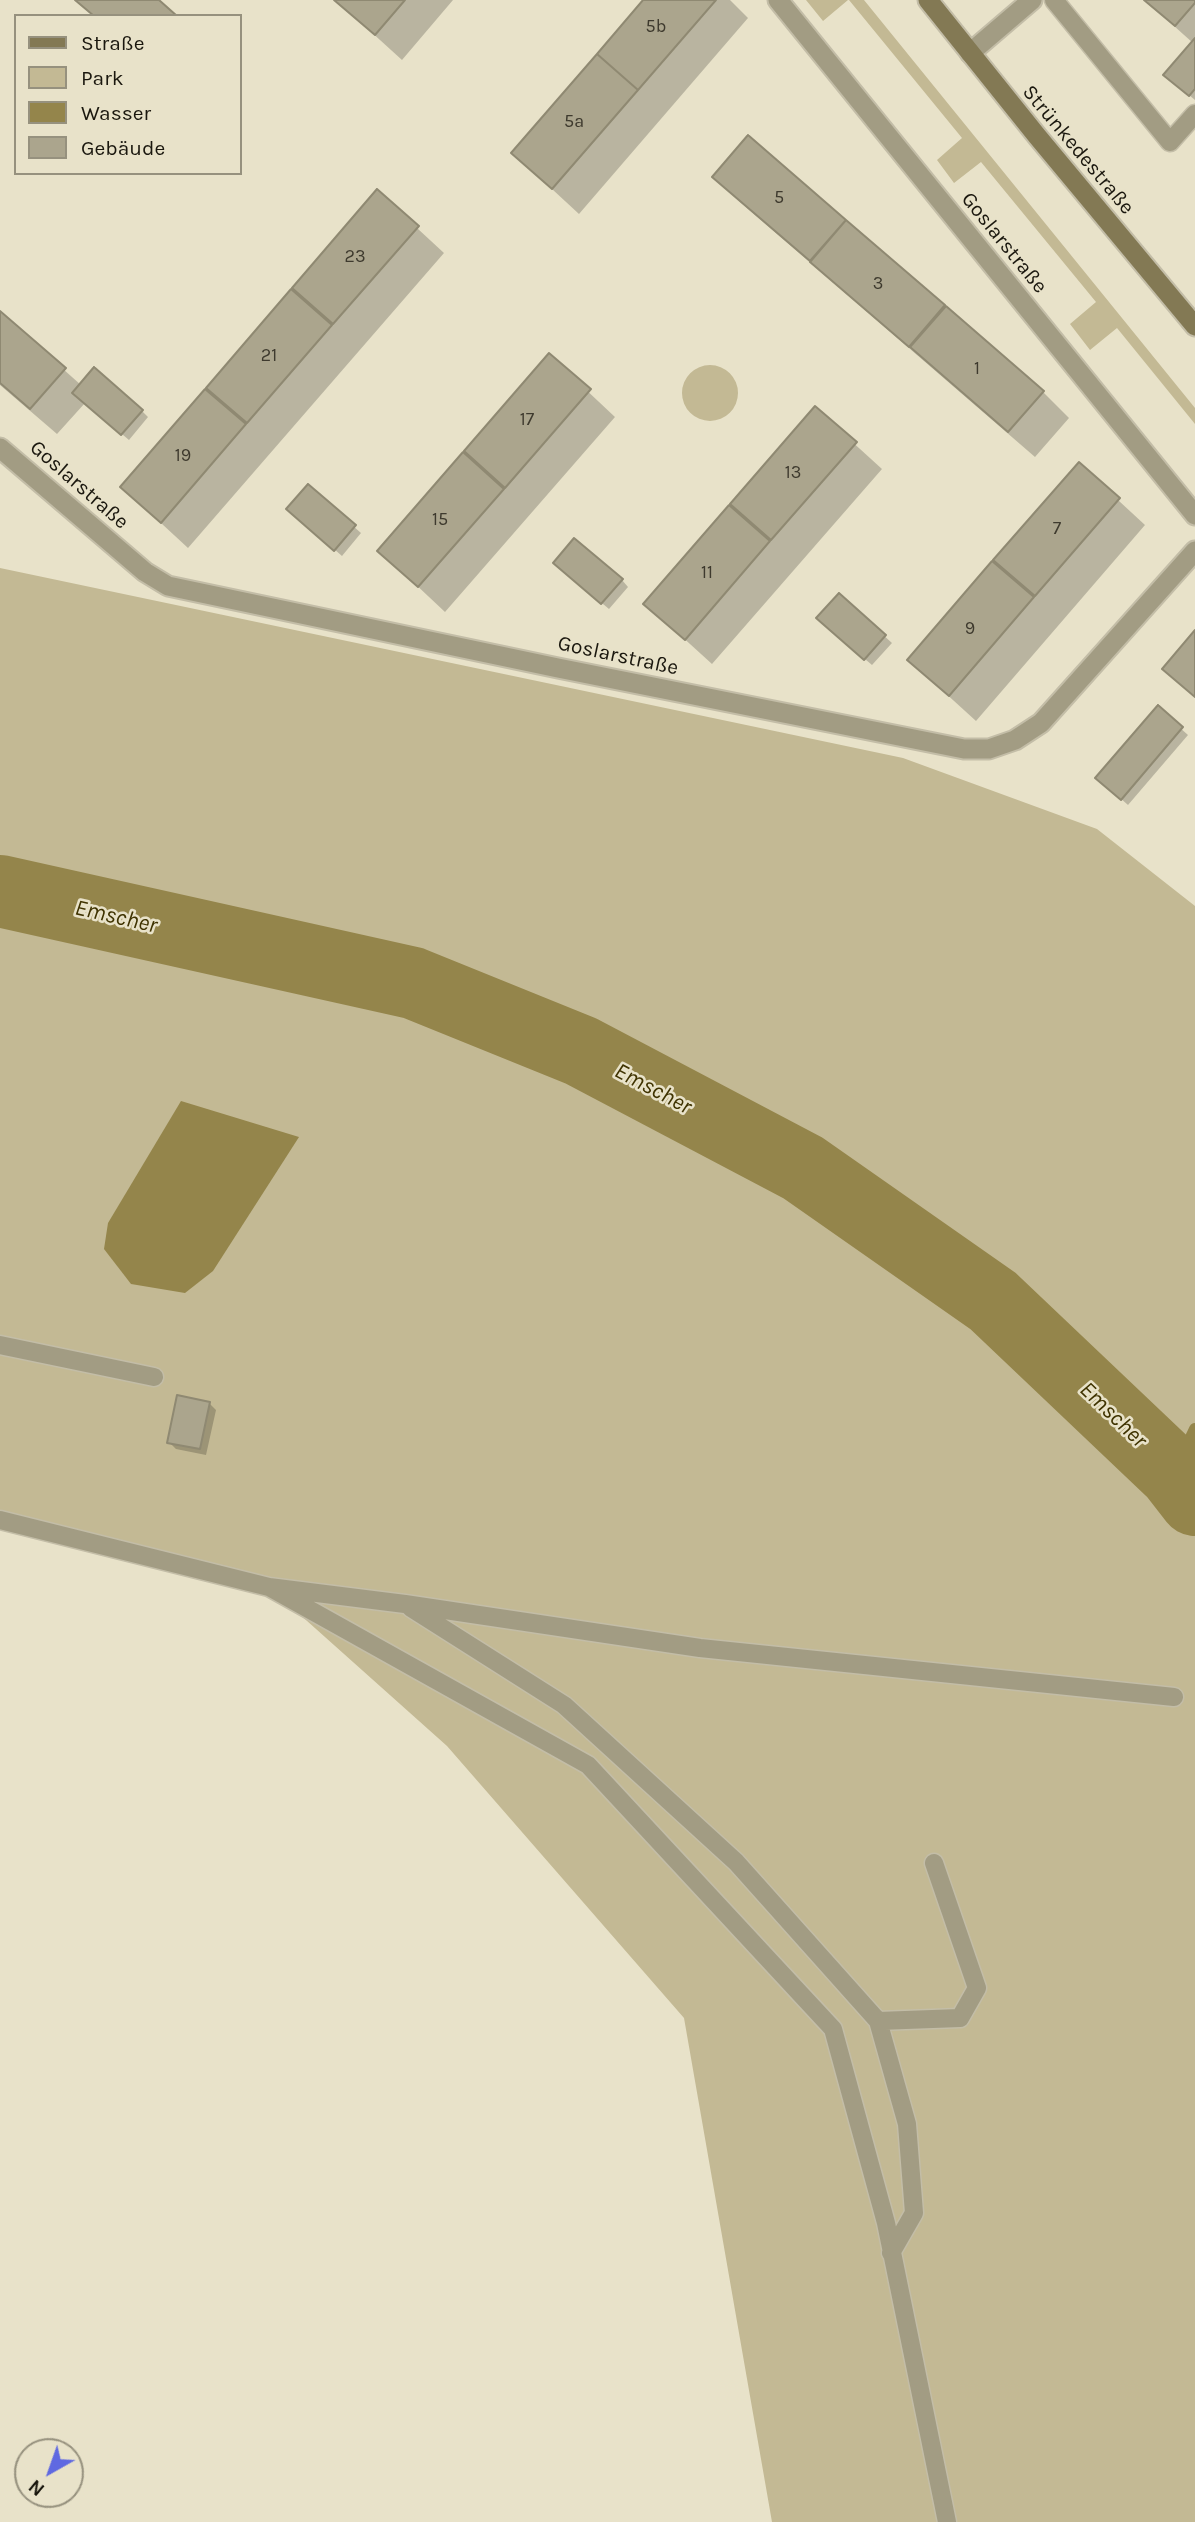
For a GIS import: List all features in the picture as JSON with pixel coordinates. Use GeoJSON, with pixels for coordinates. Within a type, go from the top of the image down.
{"type":"FeatureCollection","features":[{"type":"Feature","properties":{"kind":"main road","name":"Strünkedestraße"},"geometry":{"type":"LineString","coordinates":[[928,0],[1195,326]]}},
{"type":"Feature","properties":{"kind":"street","name":"Goslarstraße"},"geometry":{"type":"LineString","coordinates":[[778,0],[1195,515]]}},
{"type":"Feature","properties":{"kind":"street"},"geometry":{"type":"LineString","coordinates":[[970,53],[1032,0]]}},
{"type":"Feature","properties":{"kind":"street","name":"Goslarstraße"},"geometry":{"type":"LineString","coordinates":[[0,448],[145,572],[168,586],[964,749],[989,749],[1015,740],[1041,723],[1195,551]]}},
{"type":"Feature","properties":{"kind":"lane"},"geometry":{"type":"LineString","coordinates":[[1054,0],[1170,142],[1195,114]]}},
{"type":"Feature","properties":{"kind":"lane"},"geometry":{"type":"LineString","coordinates":[[0,1345],[154,1377]]}},
{"type":"Feature","properties":{"kind":"lane"},"geometry":{"type":"LineString","coordinates":[[0,1520],[269,1587],[405,1604],[700,1648],[1174,1698]]}},
{"type":"Feature","properties":{"kind":"lane"},"geometry":{"type":"LineString","coordinates":[[269,1587],[587,1765],[833,2029],[886,2223],[947,2522]]}},
{"type":"Feature","properties":{"kind":"lane"},"geometry":{"type":"LineString","coordinates":[[405,1604],[564,1705],[736,1862],[878,2021],[906,2124],[914,2213],[891,2253]]}},
{"type":"Feature","properties":{"kind":"lane"},"geometry":{"type":"LineString","coordinates":[[878,2021],[960,2018],[978,1989],[933,1863]]}},
{"type":"Feature","properties":{"kind":"green space"},"geometry":{"type":"Polygon","coordinates":[[[806,0],[848,0],[823,21],[806,0]]]}},
{"type":"Feature","properties":{"kind":"green space"},"geometry":{"type":"Polygon","coordinates":[[[849,0],[864,0],[1195,408],[1195,424],[1117,328],[1090,350],[1070,324],[1096,302],[981,162],[954,183],[937,160],[962,138],[849,0]]]}},
{"type":"Feature","properties":{"kind":"green space"},"geometry":{"type":"Polygon","coordinates":[[[710,365],[730,373],[738,393],[730,413],[710,421],[690,413],[682,393],[690,373],[710,365]]]}},
{"type":"Feature","properties":{"kind":"green space"},"geometry":{"type":"Polygon","coordinates":[[[0,568],[903,758],[1097,829],[1195,906],[1195,2522],[772,2522],[684,2018],[447,1746],[269,1587],[0,1526],[0,568]]]}},
{"type":"Feature","properties":{"kind":"water"},"geometry":{"type":"Polygon","coordinates":[[[181,1101],[299,1137],[213,1271],[185,1293],[131,1284],[104,1249],[108,1223],[181,1101]]]}},
{"type":"Feature","properties":{"kind":"building"},"geometry":{"type":"Polygon","coordinates":[[[75,0],[159,0],[175,14],[92,14],[75,0]]]}},
{"type":"Feature","properties":{"kind":"building"},"geometry":{"type":"Polygon","coordinates":[[[334,0],[405,0],[375,35],[334,0]]]}},
{"type":"Feature","properties":{"kind":"building"},"geometry":{"type":"Polygon","coordinates":[[[643,0],[716,0],[638,90],[597,54],[643,0]]]}},
{"type":"Feature","properties":{"kind":"building"},"geometry":{"type":"Polygon","coordinates":[[[1144,0],[1195,0],[1195,3],[1175,26],[1144,0]]]}},
{"type":"Feature","properties":{"kind":"building"},"geometry":{"type":"Polygon","coordinates":[[[1195,38],[1195,89],[1189,96],[1163,75],[1195,38]]]}},
{"type":"Feature","properties":{"kind":"building"},"geometry":{"type":"Polygon","coordinates":[[[597,54],[638,90],[552,189],[511,153],[597,54]]]}},
{"type":"Feature","properties":{"kind":"building"},"geometry":{"type":"Polygon","coordinates":[[[748,135],[846,220],[810,261],[712,177],[748,135]]]}},
{"type":"Feature","properties":{"kind":"building"},"geometry":{"type":"Polygon","coordinates":[[[377,189],[419,226],[333,324],[292,288],[377,189]]]}},
{"type":"Feature","properties":{"kind":"building"},"geometry":{"type":"Polygon","coordinates":[[[846,220],[945,305],[909,347],[810,262],[846,220]]]}},
{"type":"Feature","properties":{"kind":"building"},"geometry":{"type":"Polygon","coordinates":[[[291,289],[332,325],[247,423],[206,388],[291,289]]]}},
{"type":"Feature","properties":{"kind":"building"},"geometry":{"type":"Polygon","coordinates":[[[946,306],[1044,391],[1008,432],[910,347],[946,306]]]}},
{"type":"Feature","properties":{"kind":"building"},"geometry":{"type":"Polygon","coordinates":[[[0,311],[66,368],[30,409],[0,383],[0,311]]]}},
{"type":"Feature","properties":{"kind":"building"},"geometry":{"type":"Polygon","coordinates":[[[549,353],[591,389],[505,488],[464,451],[549,353]]]}},
{"type":"Feature","properties":{"kind":"building"},"geometry":{"type":"Polygon","coordinates":[[[94,367],[143,410],[121,435],[72,393],[94,367]]]}},
{"type":"Feature","properties":{"kind":"building"},"geometry":{"type":"Polygon","coordinates":[[[205,389],[246,424],[161,523],[120,487],[205,389]]]}},
{"type":"Feature","properties":{"kind":"building"},"geometry":{"type":"Polygon","coordinates":[[[815,406],[857,442],[771,540],[730,504],[815,406]]]}},
{"type":"Feature","properties":{"kind":"building"},"geometry":{"type":"Polygon","coordinates":[[[463,452],[504,489],[418,587],[377,551],[463,452]]]}},
{"type":"Feature","properties":{"kind":"building"},"geometry":{"type":"Polygon","coordinates":[[[1079,462],[1120,498],[1035,596],[993,560],[1079,462]]]}},
{"type":"Feature","properties":{"kind":"building"},"geometry":{"type":"Polygon","coordinates":[[[308,484],[356,525],[334,551],[286,509],[308,484]]]}},
{"type":"Feature","properties":{"kind":"building"},"geometry":{"type":"Polygon","coordinates":[[[729,505],[770,541],[685,640],[643,604],[729,505]]]}},
{"type":"Feature","properties":{"kind":"building"},"geometry":{"type":"Polygon","coordinates":[[[574,538],[623,579],[601,604],[553,563],[574,538]]]}},
{"type":"Feature","properties":{"kind":"building"},"geometry":{"type":"Polygon","coordinates":[[[992,561],[1034,597],[949,696],[907,660],[992,561]]]}},
{"type":"Feature","properties":{"kind":"building"},"geometry":{"type":"Polygon","coordinates":[[[839,593],[886,635],[864,660],[816,618],[839,593]]]}},
{"type":"Feature","properties":{"kind":"building"},"geometry":{"type":"Polygon","coordinates":[[[1195,630],[1195,697],[1162,669],[1195,630]]]}},
{"type":"Feature","properties":{"kind":"building"},"geometry":{"type":"Polygon","coordinates":[[[1158,705],[1183,727],[1121,800],[1095,778],[1158,705]]]}},
{"type":"Feature","properties":{"kind":"building"},"geometry":{"type":"Polygon","coordinates":[[[177,1395],[210,1402],[200,1449],[167,1443],[177,1395]]]}},
{"type":"Feature","properties":{"kind":"waterway","name":"Emscher"},"geometry":{"type":"LineString","coordinates":[[0,891],[413,983],[581,1051],[803,1168],[993,1301],[1174,1473],[1195,1500]]}},
{"type":"Feature","properties":{"kind":"waterway"},"geometry":{"type":"LineString","coordinates":[[1174,1473],[1195,1429]]}}]}
